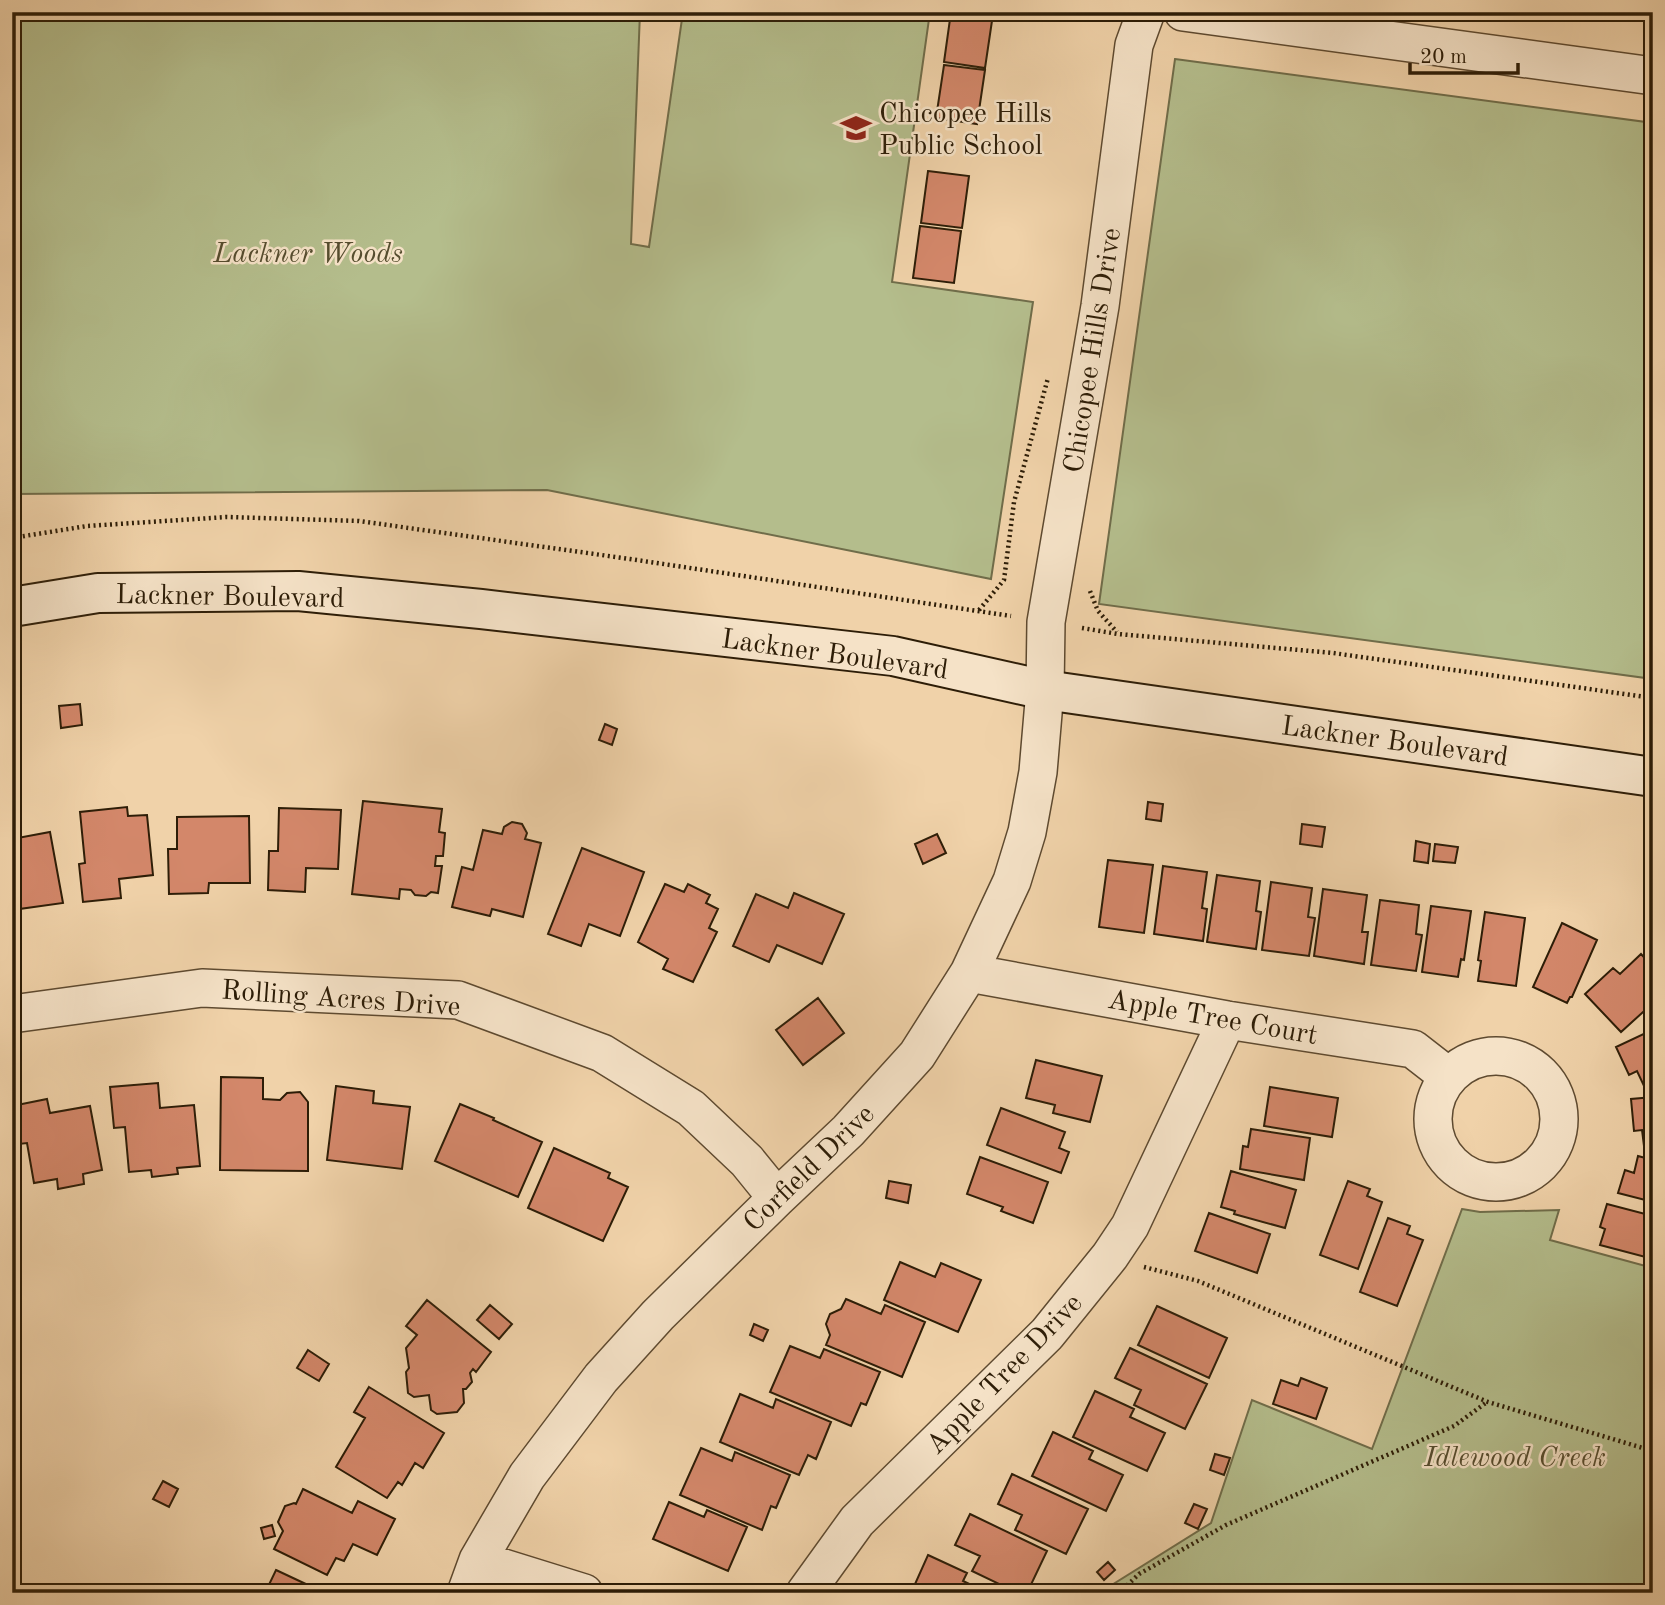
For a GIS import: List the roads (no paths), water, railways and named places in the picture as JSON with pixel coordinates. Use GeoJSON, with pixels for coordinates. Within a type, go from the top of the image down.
{"type":"FeatureCollection","features":[{"type":"Feature","properties":{"kind":"main road","name":"Lackner Boulevard"},"geometry":{"type":"LineString","coordinates":[[12,607],[98,593],[298,591],[481,609],[893,656],[1045,690],[1653,777]]}},
{"type":"Feature","properties":{"kind":"street","name":"Chicopee Hills Drive"},"geometry":{"type":"LineString","coordinates":[[1045,690],[1046,622],[1100,306],[1134,45],[1146,12]]}},
{"type":"Feature","properties":{"kind":"street"},"geometry":{"type":"LineString","coordinates":[[1182,12],[1653,76]]}},
{"type":"Feature","properties":{"kind":"street","name":"Corfield Drive"},"geometry":{"type":"LineString","coordinates":[[472,1576],[527,1476],[601,1378],[659,1315],[848,1132],[917,1055],[969,974],[1012,881],[1027,832],[1040,763],[1045,690]]}},
{"type":"Feature","properties":{"kind":"street","name":"Apple Tree Court"},"geometry":{"type":"LineString","coordinates":[[969,974],[1227,1020],[1413,1049],[1449,1077]]}},
{"type":"Feature","properties":{"kind":"street","name":"Rolling Acres Drive"},"geometry":{"type":"LineString","coordinates":[[12,1014],[202,988],[458,1000],[602,1054],[691,1108],[747,1161],[777,1198]]}},
{"type":"Feature","properties":{"kind":"street","name":"Apple Tree Drive"},"geometry":{"type":"LineString","coordinates":[[805,1593],[857,1521],[1047,1334],[1110,1255],[1130,1226],[1227,1020]]}},
{"type":"Feature","properties":{"kind":"street"},"geometry":{"type":"LineString","coordinates":[[472,1576],[584,1593]]}},
{"type":"Feature","properties":{"kind":"place","name":"Chicopee Hills Public School"},"geometry":{"type":"Point","coordinates":[856,128]}},
{"type":"Feature","properties":{"kind":"park label","name":"Lackner Woods"},"geometry":{"type":"Point","coordinates":[308,252]}},
{"type":"Feature","properties":{"kind":"park label","name":"Idlewood Creek"},"geometry":{"type":"Point","coordinates":[1515,1456]}}]}
